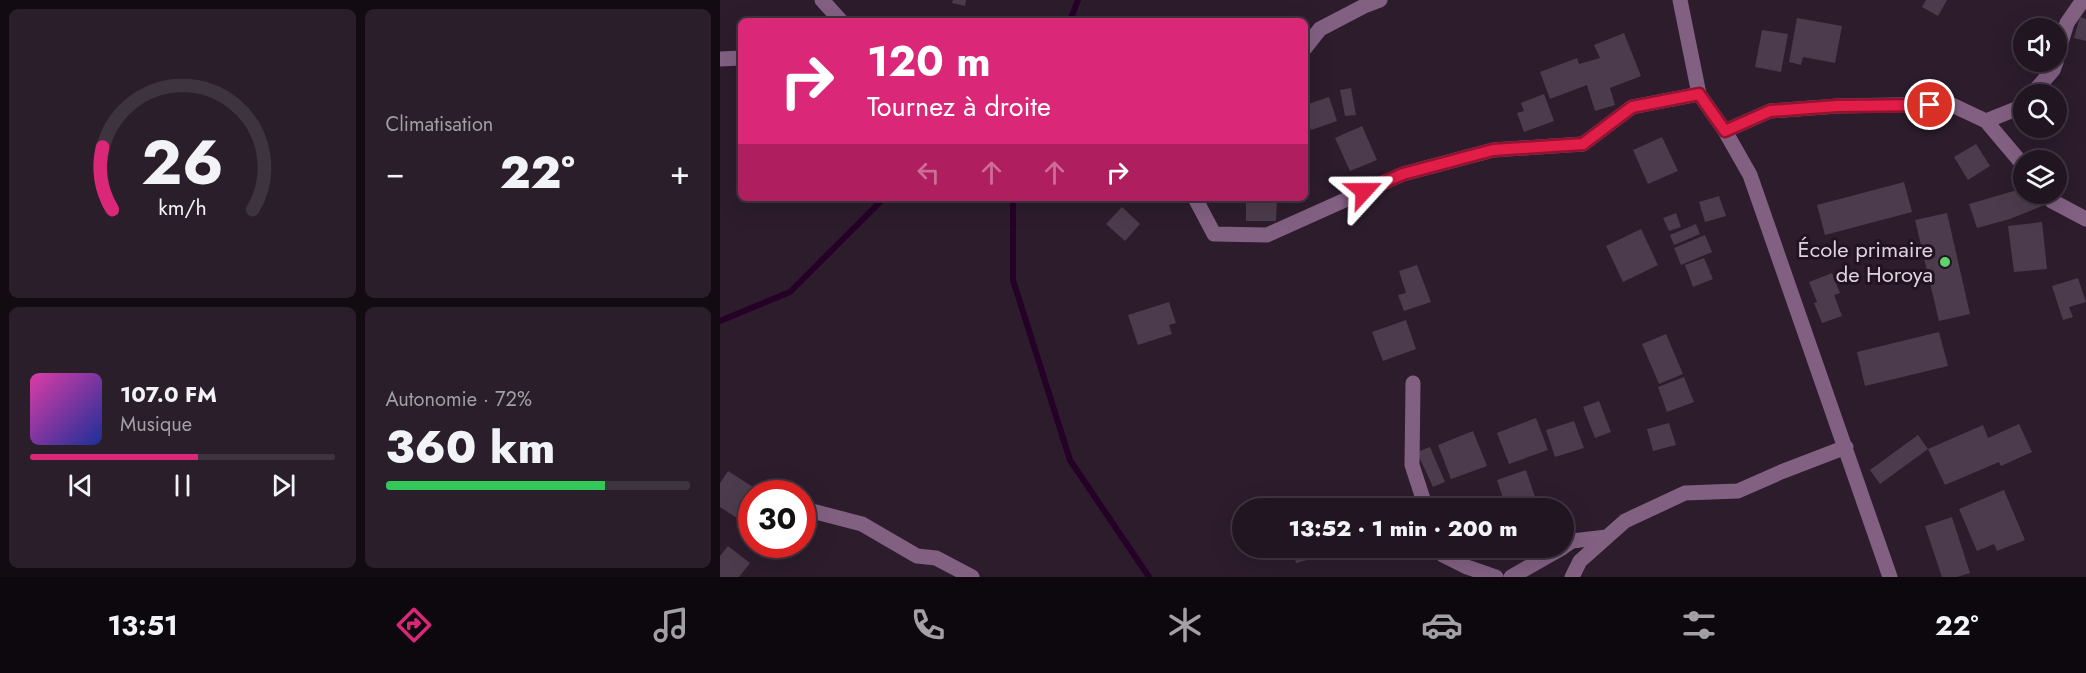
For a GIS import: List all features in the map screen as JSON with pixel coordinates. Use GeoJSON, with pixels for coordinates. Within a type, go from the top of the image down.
{"type":"FeatureCollection","features":[{"type":"Feature","properties":{"kind":"street"},"geometry":{"type":"LineString","coordinates":[[822,0],[838,18]]}},
{"type":"Feature","properties":{"kind":"street"},"geometry":{"type":"LineString","coordinates":[[1308,44],[1320,29],[1380,0]]}},
{"type":"Feature","properties":{"kind":"street"},"geometry":{"type":"LineString","coordinates":[[1680,0],[1699,94],[1725,131],[1749,175],[1890,577]]}},
{"type":"Feature","properties":{"kind":"street"},"geometry":{"type":"LineString","coordinates":[[2067,23],[2083,0]]}},
{"type":"Feature","properties":{"kind":"street"},"geometry":{"type":"LineString","coordinates":[[720,59],[738,57]]}},
{"type":"Feature","properties":{"kind":"street"},"geometry":{"type":"LineString","coordinates":[[2041,84],[2051,72]]}},
{"type":"Feature","properties":{"kind":"street"},"geometry":{"type":"LineString","coordinates":[[1197,201],[1214,234],[1267,235],[1403,174],[1493,150],[1583,144],[1632,107],[1699,94]]}},
{"type":"Feature","properties":{"kind":"street"},"geometry":{"type":"LineString","coordinates":[[1725,131],[1770,111],[1837,106],[1950,104],[1986,121],[2013,153]]}},
{"type":"Feature","properties":{"kind":"street"},"geometry":{"type":"LineString","coordinates":[[1986,121],[2013,110]]}},
{"type":"Feature","properties":{"kind":"street"},"geometry":{"type":"LineString","coordinates":[[2058,204],[2086,219]]}},
{"type":"Feature","properties":{"kind":"street"},"geometry":{"type":"LineString","coordinates":[[1413,383],[1412,465],[1423,498]]}},
{"type":"Feature","properties":{"kind":"street"},"geometry":{"type":"LineString","coordinates":[[1572,577],[1580,561],[1625,521],[1685,493],[1738,491],[1846,447]]}},
{"type":"Feature","properties":{"kind":"street"},"geometry":{"type":"LineString","coordinates":[[816,512],[862,524],[917,556],[936,558],[972,577]]}},
{"type":"Feature","properties":{"kind":"street"},"geometry":{"type":"LineString","coordinates":[[1574,541],[1607,537]]}},
{"type":"Feature","properties":{"kind":"street"},"geometry":{"type":"LineString","coordinates":[[1449,558],[1496,577]]}},
{"type":"Feature","properties":{"kind":"street"},"geometry":{"type":"LineString","coordinates":[[1511,577],[1543,558]]}},
{"type":"Feature","properties":{"kind":"building"},"geometry":{"type":"Polygon","coordinates":[[[953,0],[966,0],[965,6],[952,3],[953,0]]]}},
{"type":"Feature","properties":{"kind":"building"},"geometry":{"type":"Polygon","coordinates":[[[1926,0],[1947,0],[1938,16],[1922,7],[1926,0]]]}},
{"type":"Feature","properties":{"kind":"building"},"geometry":{"type":"Polygon","coordinates":[[[2080,17],[2086,19],[2086,41],[2074,38],[2080,17]]]}},
{"type":"Feature","properties":{"kind":"building"},"geometry":{"type":"Polygon","coordinates":[[[1797,18],[1842,26],[1835,63],[1803,57],[1801,65],[1789,62],[1797,18]]]}},
{"type":"Feature","properties":{"kind":"building"},"geometry":{"type":"Polygon","coordinates":[[[1762,30],[1788,34],[1781,72],[1755,67],[1762,30]]]}},
{"type":"Feature","properties":{"kind":"building"},"geometry":{"type":"Polygon","coordinates":[[[1624,33],[1641,76],[1610,88],[1615,105],[1595,111],[1587,85],[1550,99],[1540,72],[1577,58],[1579,64],[1600,58],[1594,45],[1624,33]]]}},
{"type":"Feature","properties":{"kind":"building"},"geometry":{"type":"Polygon","coordinates":[[[1351,88],[1356,115],[1345,116],[1340,90],[1351,88]]]}},
{"type":"Feature","properties":{"kind":"building"},"geometry":{"type":"Polygon","coordinates":[[[1544,94],[1554,121],[1524,132],[1517,113],[1524,111],[1521,103],[1544,94]]]}},
{"type":"Feature","properties":{"kind":"building"},"geometry":{"type":"Polygon","coordinates":[[[1329,97],[1337,121],[1311,130],[1308,122],[1308,104],[1329,97]]]}},
{"type":"Feature","properties":{"kind":"building"},"geometry":{"type":"Polygon","coordinates":[[[1362,126],[1377,160],[1350,171],[1335,138],[1362,126]]]}},
{"type":"Feature","properties":{"kind":"building"},"geometry":{"type":"Polygon","coordinates":[[[1662,137],[1678,171],[1648,184],[1633,150],[1662,137]]]}},
{"type":"Feature","properties":{"kind":"building"},"geometry":{"type":"Polygon","coordinates":[[[1976,144],[1990,166],[1968,180],[1954,157],[1976,144]]]}},
{"type":"Feature","properties":{"kind":"building"},"geometry":{"type":"Polygon","coordinates":[[[1904,182],[1912,212],[1825,235],[1817,205],[1904,182]]]}},
{"type":"Feature","properties":{"kind":"building"},"geometry":{"type":"Polygon","coordinates":[[[2013,191],[2013,204],[2041,204],[2042,206],[2010,219],[1977,228],[1969,204],[2013,191]]]}},
{"type":"Feature","properties":{"kind":"building"},"geometry":{"type":"Polygon","coordinates":[[[1719,196],[1726,216],[1705,222],[1699,202],[1719,196]]]}},
{"type":"Feature","properties":{"kind":"building"},"geometry":{"type":"Polygon","coordinates":[[[1246,201],[1277,201],[1276,221],[1246,221],[1246,201]]]}},
{"type":"Feature","properties":{"kind":"building"},"geometry":{"type":"Polygon","coordinates":[[[1122,207],[1140,224],[1125,241],[1106,224],[1122,207]]]}},
{"type":"Feature","properties":{"kind":"building"},"geometry":{"type":"Polygon","coordinates":[[[1676,213],[1681,227],[1669,231],[1663,218],[1676,213]]]}},
{"type":"Feature","properties":{"kind":"building"},"geometry":{"type":"Polygon","coordinates":[[[1947,213],[1970,314],[1939,321],[1915,220],[1947,213]]]}},
{"type":"Feature","properties":{"kind":"building"},"geometry":{"type":"Polygon","coordinates":[[[2042,222],[2047,269],[2014,272],[2008,226],[2042,222]]]}},
{"type":"Feature","properties":{"kind":"building"},"geometry":{"type":"Polygon","coordinates":[[[1696,224],[1700,234],[1674,245],[1670,235],[1696,224]]]}},
{"type":"Feature","properties":{"kind":"building"},"geometry":{"type":"Polygon","coordinates":[[[1641,229],[1658,265],[1623,282],[1606,246],[1641,229]]]}},
{"type":"Feature","properties":{"kind":"building"},"geometry":{"type":"Polygon","coordinates":[[[1705,235],[1712,252],[1681,265],[1674,248],[1705,235]]]}},
{"type":"Feature","properties":{"kind":"building"},"geometry":{"type":"Polygon","coordinates":[[[1704,258],[1713,279],[1693,287],[1685,265],[1704,258]]]}},
{"type":"Feature","properties":{"kind":"building"},"geometry":{"type":"Polygon","coordinates":[[[1417,265],[1431,302],[1404,311],[1398,295],[1406,293],[1399,271],[1417,265]]]}},
{"type":"Feature","properties":{"kind":"building"},"geometry":{"type":"Polygon","coordinates":[[[1832,273],[1840,293],[1834,295],[1842,316],[1822,323],[1809,282],[1832,273]]]}},
{"type":"Feature","properties":{"kind":"building"},"geometry":{"type":"Polygon","coordinates":[[[2078,278],[2086,302],[2069,307],[2073,317],[2063,320],[2052,286],[2078,278]]]}},
{"type":"Feature","properties":{"kind":"building"},"geometry":{"type":"Polygon","coordinates":[[[1169,302],[1176,323],[1169,325],[1172,334],[1138,345],[1128,315],[1169,302]]]}},
{"type":"Feature","properties":{"kind":"building"},"geometry":{"type":"Polygon","coordinates":[[[1406,320],[1416,349],[1383,361],[1372,332],[1406,320]]]}},
{"type":"Feature","properties":{"kind":"building"},"geometry":{"type":"Polygon","coordinates":[[[1939,332],[1948,366],[1865,386],[1857,352],[1939,332]]]}},
{"type":"Feature","properties":{"kind":"building"},"geometry":{"type":"Polygon","coordinates":[[[1666,334],[1683,374],[1659,384],[1642,344],[1666,334]]]}},
{"type":"Feature","properties":{"kind":"building"},"geometry":{"type":"Polygon","coordinates":[[[1684,377],[1694,402],[1667,412],[1658,387],[1684,377]]]}},
{"type":"Feature","properties":{"kind":"building"},"geometry":{"type":"Polygon","coordinates":[[[1599,401],[1611,432],[1595,438],[1583,407],[1599,401]]]}},
{"type":"Feature","properties":{"kind":"building"},"geometry":{"type":"Polygon","coordinates":[[[1536,418],[1548,450],[1509,464],[1497,433],[1536,418]]]}},
{"type":"Feature","properties":{"kind":"building"},"geometry":{"type":"Polygon","coordinates":[[[1574,421],[1584,448],[1555,457],[1546,430],[1574,421]]]}},
{"type":"Feature","properties":{"kind":"building"},"geometry":{"type":"Polygon","coordinates":[[[1669,423],[1676,445],[1653,451],[1647,429],[1669,423]]]}},
{"type":"Feature","properties":{"kind":"building"},"geometry":{"type":"Polygon","coordinates":[[[2019,424],[2032,452],[2001,466],[1999,462],[1945,485],[1928,449],[1983,425],[1988,438],[2019,424]]]}},
{"type":"Feature","properties":{"kind":"building"},"geometry":{"type":"Polygon","coordinates":[[[1473,431],[1487,466],[1451,479],[1438,445],[1473,431]]]}},
{"type":"Feature","properties":{"kind":"building"},"geometry":{"type":"Polygon","coordinates":[[[1918,435],[1928,449],[1880,484],[1870,470],[1918,435]]]}},
{"type":"Feature","properties":{"kind":"building"},"geometry":{"type":"Polygon","coordinates":[[[1430,447],[1445,482],[1433,487],[1417,452],[1430,447]]]}},
{"type":"Feature","properties":{"kind":"building"},"geometry":{"type":"Polygon","coordinates":[[[1526,470],[1535,497],[1503,498],[1497,480],[1526,470]]]}},
{"type":"Feature","properties":{"kind":"building"},"geometry":{"type":"Polygon","coordinates":[[[728,471],[742,480],[738,480],[738,519],[720,507],[720,483],[728,471]]]}},
{"type":"Feature","properties":{"kind":"building"},"geometry":{"type":"Polygon","coordinates":[[[2004,490],[2025,540],[1997,551],[1994,544],[1977,551],[1959,509],[2004,490]]]}},
{"type":"Feature","properties":{"kind":"building"},"geometry":{"type":"Polygon","coordinates":[[[1952,517],[1970,573],[1957,577],[1942,577],[1925,526],[1952,517]]]}},
{"type":"Feature","properties":{"kind":"building"},"geometry":{"type":"Polygon","coordinates":[[[728,546],[738,554],[738,558],[744,558],[750,563],[739,577],[720,577],[720,556],[728,546]]]}},
{"type":"Feature","properties":{"kind":"building"},"geometry":{"type":"Polygon","coordinates":[[[1295,558],[1314,558],[1296,563],[1295,558]]]}},
{"type":"Feature","properties":{"kind":"waterway"},"geometry":{"type":"LineString","coordinates":[[1071,18],[1078,0]]}},
{"type":"Feature","properties":{"kind":"waterway"},"geometry":{"type":"LineString","coordinates":[[720,321],[790,292],[881,201]]}},
{"type":"Feature","properties":{"kind":"waterway"},"geometry":{"type":"LineString","coordinates":[[1013,201],[1013,280],[1070,460],[1149,577]]}},
{"type":"Feature","properties":{"kind":"place","name":"École primaire de Horoya"},"geometry":{"type":"Point","coordinates":[1945,262]}},
{"type":"Feature","properties":{"kind":"route"},"geometry":{"type":"LineString","coordinates":[[1364,191],[1403,174],[1493,150],[1583,144],[1632,107],[1699,94],[1725,131],[1770,111],[1837,106],[1930,105]]}}]}
